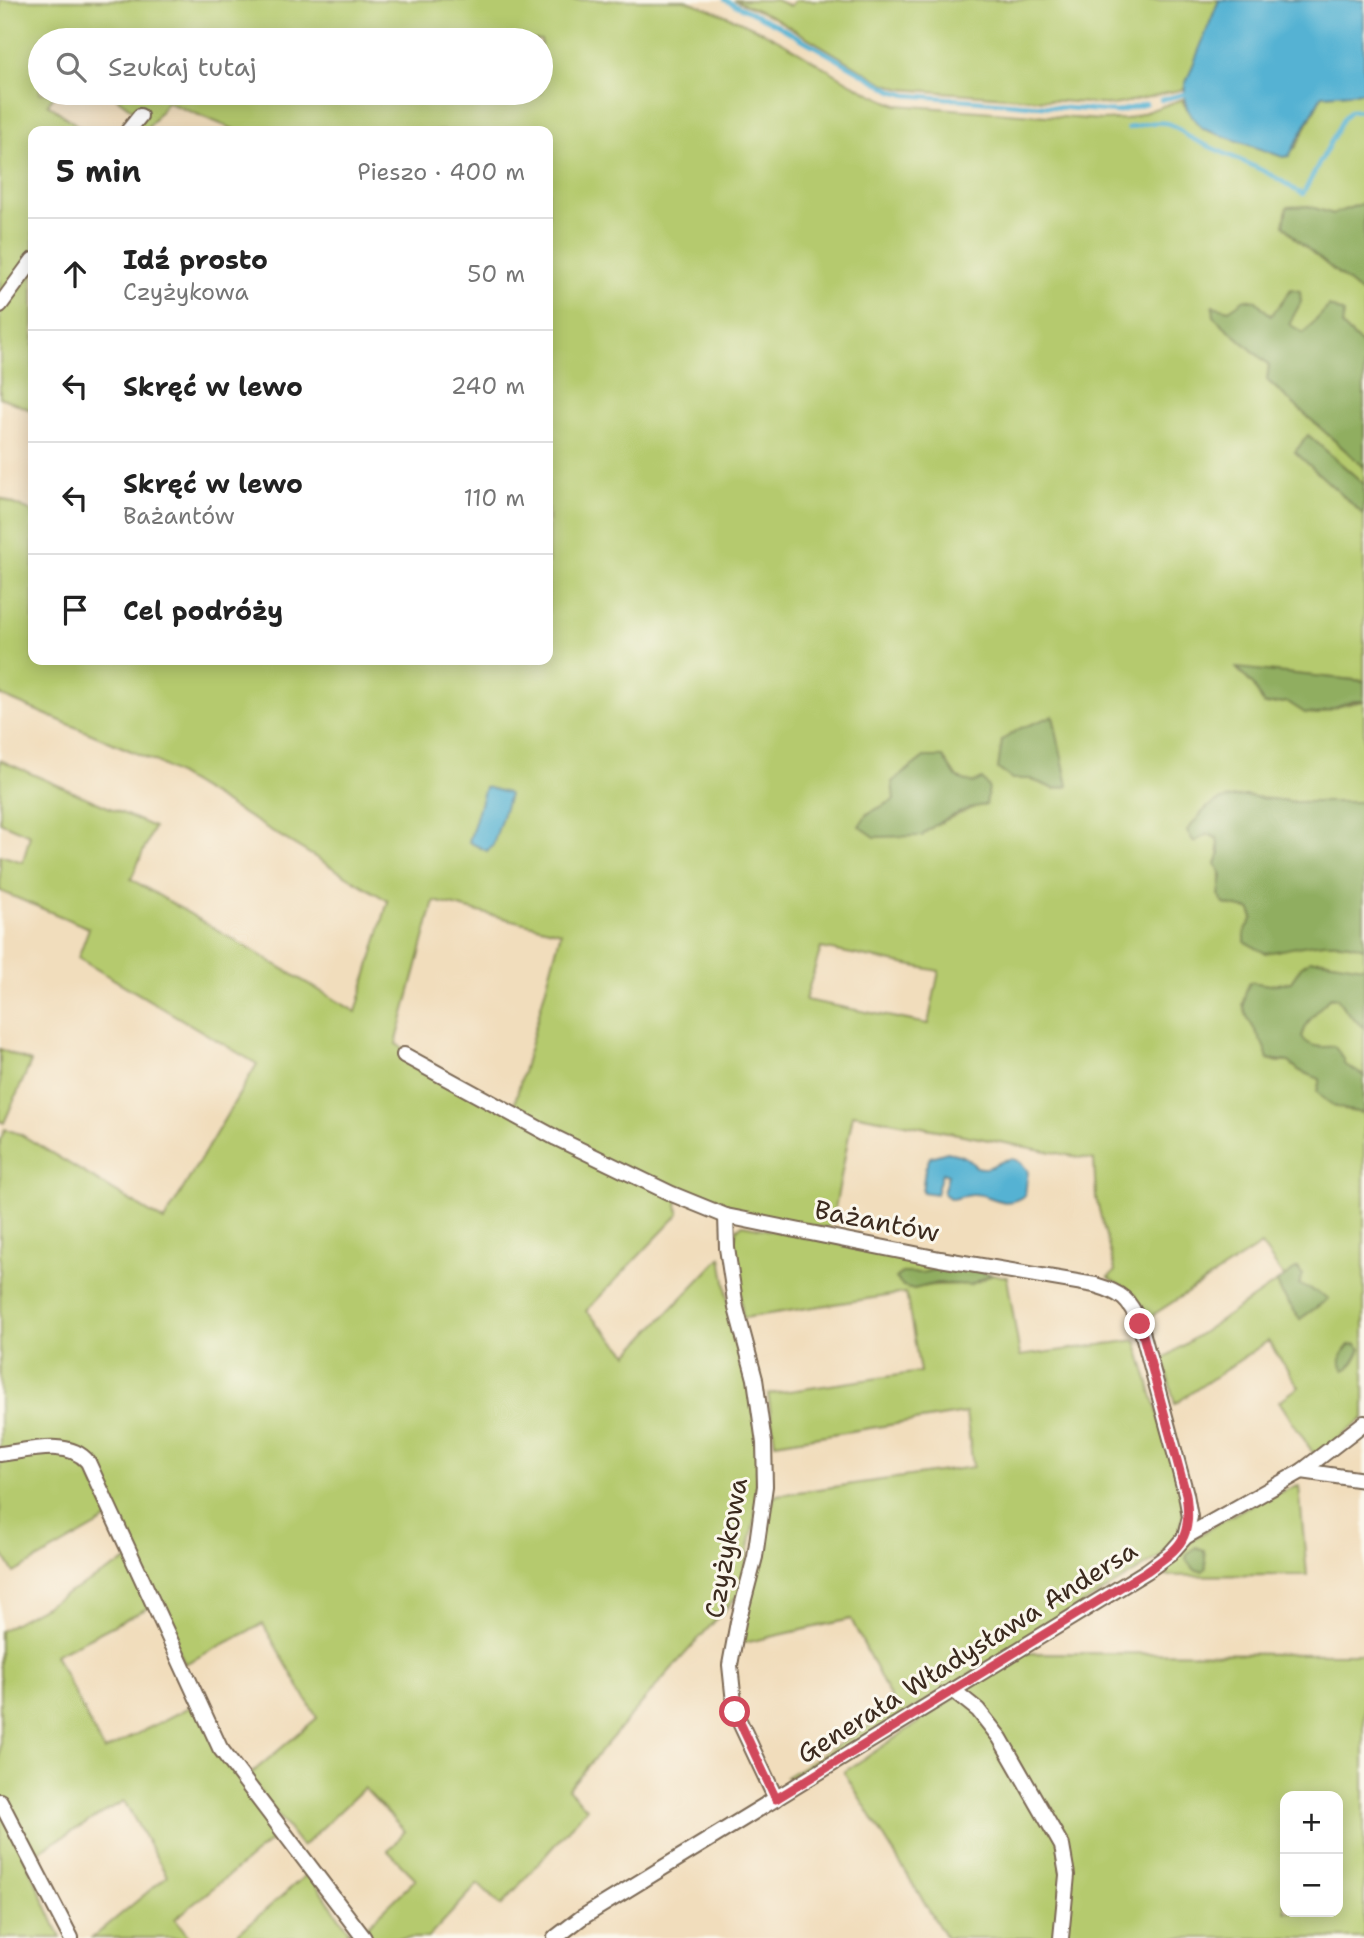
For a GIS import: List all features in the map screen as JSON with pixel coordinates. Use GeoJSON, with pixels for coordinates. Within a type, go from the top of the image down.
{"type":"FeatureCollection","features":[{"type":"Feature","properties":{"kind":"street"},"geometry":{"type":"LineString","coordinates":[[132,126],[140,116]]}},
{"type":"Feature","properties":{"kind":"street"},"geometry":{"type":"LineString","coordinates":[[0,305],[28,267]]}},
{"type":"Feature","properties":{"kind":"street","name":"Bażantów"},"geometry":{"type":"LineString","coordinates":[[404,1055],[556,1138],[672,1194],[726,1216],[940,1259],[1095,1285],[1125,1298],[1140,1324],[1186,1494],[1189,1517],[1185,1537]]}},
{"type":"Feature","properties":{"kind":"street","name":"Czyżykowa"},"geometry":{"type":"LineString","coordinates":[[726,1216],[727,1248],[736,1308],[757,1392],[764,1443],[765,1486],[755,1557],[730,1665],[735,1712],[776,1799]]}},
{"type":"Feature","properties":{"kind":"street","name":"Generała Władysława Andersa"},"geometry":{"type":"LineString","coordinates":[[555,1938],[582,1918],[1147,1571],[1170,1554],[1185,1537],[1302,1471],[1364,1423]]}},
{"type":"Feature","properties":{"kind":"street"},"geometry":{"type":"LineString","coordinates":[[0,1454],[63,1448],[78,1451],[88,1462],[220,1748],[364,1938]]}},
{"type":"Feature","properties":{"kind":"street"},"geometry":{"type":"LineString","coordinates":[[1302,1471],[1364,1480]]}},
{"type":"Feature","properties":{"kind":"street"},"geometry":{"type":"LineString","coordinates":[[953,1690],[978,1710],[1000,1738],[1062,1846],[1067,1875],[1061,1938]]}},
{"type":"Feature","properties":{"kind":"street"},"geometry":{"type":"LineString","coordinates":[[0,1801],[71,1938]]}},
{"type":"Feature","properties":{"kind":"green space"},"geometry":{"type":"Polygon","coordinates":[[[0,0],[685,0],[760,30],[854,85],[897,105],[1101,120],[1126,119],[1183,99],[1183,103],[1203,129],[1283,157],[1296,147],[1322,95],[1364,92],[1364,203],[1333,214],[1308,206],[1284,225],[1296,239],[1364,295],[1363,346],[1342,326],[1315,320],[1304,334],[1271,316],[1257,302],[1229,310],[1213,307],[1215,317],[1269,365],[1267,380],[1364,467],[1364,484],[1309,436],[1295,452],[1364,515],[1364,681],[1237,669],[1254,686],[1264,705],[1288,702],[1305,713],[1364,701],[1364,802],[1296,802],[1245,796],[1208,834],[1217,838],[1224,904],[1251,910],[1254,918],[1245,931],[1276,951],[1309,944],[1332,943],[1364,948],[1364,967],[1316,960],[1300,970],[1291,982],[1270,985],[1250,982],[1243,1004],[1261,1036],[1268,1059],[1289,1062],[1300,1071],[1321,1079],[1344,1110],[1364,1113],[1364,1418],[1315,1456],[1279,1401],[1299,1387],[1268,1341],[1175,1404],[1163,1359],[1277,1282],[1300,1319],[1308,1290],[1299,1284],[1298,1268],[1284,1277],[1261,1245],[1148,1318],[1134,1294],[1108,1277],[1115,1271],[1096,1198],[1094,1160],[853,1114],[832,1224],[826,1228],[770,1218],[681,1192],[677,1205],[679,1214],[586,1311],[628,1354],[721,1257],[732,1324],[748,1376],[758,1442],[755,1516],[741,1592],[568,1789],[587,1808],[501,1906],[478,1884],[428,1938],[372,1938],[364,1929],[416,1879],[388,1851],[405,1831],[364,1788],[302,1847],[248,1776],[317,1718],[263,1624],[185,1664],[87,1453],[0,1450],[0,1140],[5,1129],[20,1134],[164,1221],[257,1064],[78,958],[89,928],[0,891],[0,855],[23,862],[30,835],[0,822],[0,760],[154,827],[131,879],[356,1012],[388,901],[157,762],[0,695],[0,498],[28,510],[28,665],[553,665],[553,126],[226,126],[174,105],[553,105],[553,28],[28,28],[28,105],[49,105],[78,126],[28,126],[28,409],[0,397],[0,0]],[[1053,717],[1030,779],[1055,789],[1068,786],[1053,717]],[[943,757],[887,806],[867,814],[929,828],[976,806],[986,805],[973,783],[957,778],[943,757]],[[434,901],[396,1044],[513,1109],[561,932],[434,901]],[[821,948],[805,1000],[928,1024],[939,971],[821,948]]]}},
{"type":"Feature","properties":{"kind":"green space"},"geometry":{"type":"Polygon","coordinates":[[[734,0],[776,0],[790,6],[795,0],[1219,0],[1184,89],[1114,105],[902,89],[884,83],[771,16],[734,0]]]}},
{"type":"Feature","properties":{"kind":"green space"},"geometry":{"type":"Polygon","coordinates":[[[126,105],[165,105],[150,126],[124,126],[134,111],[126,105]]]}},
{"type":"Feature","properties":{"kind":"green space"},"geometry":{"type":"Polygon","coordinates":[[[1364,203],[1364,295],[1296,239],[1284,225],[1287,207],[1308,206],[1333,214],[1364,203]]]}},
{"type":"Feature","properties":{"kind":"green space"},"geometry":{"type":"Polygon","coordinates":[[[1291,289],[1300,291],[1301,302],[1289,324],[1304,333],[1329,306],[1344,313],[1342,326],[1364,344],[1364,467],[1267,380],[1269,365],[1214,317],[1213,306],[1229,310],[1245,299],[1256,301],[1271,316],[1291,289]]]}},
{"type":"Feature","properties":{"kind":"green space"},"geometry":{"type":"Polygon","coordinates":[[[1308,435],[1364,484],[1364,515],[1295,452],[1308,435]]]}},
{"type":"Feature","properties":{"kind":"green space"},"geometry":{"type":"Polygon","coordinates":[[[1237,668],[1364,681],[1364,701],[1354,701],[1318,714],[1305,713],[1288,702],[1264,705],[1254,686],[1237,668]]]}},
{"type":"Feature","properties":{"kind":"green space"},"geometry":{"type":"Polygon","coordinates":[[[1053,716],[1068,786],[1055,789],[1030,779],[1012,779],[998,769],[1002,740],[1021,728],[1053,716]]]}},
{"type":"Feature","properties":{"kind":"green space"},"geometry":{"type":"Polygon","coordinates":[[[924,757],[943,757],[957,778],[973,783],[982,779],[989,787],[986,805],[951,816],[922,836],[875,837],[859,826],[867,814],[894,800],[892,782],[924,757]]]}},
{"type":"Feature","properties":{"kind":"green space"},"geometry":{"type":"Polygon","coordinates":[[[1245,796],[1296,802],[1364,802],[1364,948],[1327,943],[1265,953],[1245,942],[1245,931],[1253,918],[1251,910],[1224,904],[1219,895],[1222,875],[1216,864],[1220,853],[1217,838],[1208,834],[1194,842],[1187,831],[1211,805],[1224,799],[1245,796]]]}},
{"type":"Feature","properties":{"kind":"green space"},"geometry":{"type":"Polygon","coordinates":[[[1310,960],[1364,967],[1364,1028],[1337,998],[1331,997],[1310,1020],[1302,1037],[1316,1046],[1334,1046],[1344,1059],[1344,1064],[1364,1076],[1364,1113],[1332,1105],[1317,1091],[1320,1079],[1300,1071],[1289,1062],[1268,1059],[1246,1013],[1245,994],[1250,982],[1270,985],[1291,982],[1301,967],[1310,960]]]}},
{"type":"Feature","properties":{"kind":"green space"},"geometry":{"type":"Polygon","coordinates":[[[1331,997],[1337,998],[1364,1028],[1364,1076],[1305,1042],[1302,1037],[1313,1015],[1331,997]]]}},
{"type":"Feature","properties":{"kind":"green space"},"geometry":{"type":"Polygon","coordinates":[[[0,1049],[31,1062],[4,1123],[0,1121],[0,1049]]]}},
{"type":"Feature","properties":{"kind":"green space"},"geometry":{"type":"Polygon","coordinates":[[[743,1225],[949,1266],[922,1273],[902,1273],[914,1289],[930,1285],[969,1284],[992,1274],[1007,1277],[1020,1356],[1136,1340],[1183,1505],[1180,1528],[1161,1556],[908,1712],[791,1779],[786,1777],[896,1709],[851,1619],[739,1644],[773,1499],[777,1495],[973,1467],[966,1413],[775,1443],[768,1394],[920,1372],[906,1293],[743,1318],[733,1245],[737,1228],[743,1225]]]}},
{"type":"Feature","properties":{"kind":"green space"},"geometry":{"type":"Polygon","coordinates":[[[949,1266],[992,1274],[970,1285],[938,1283],[914,1289],[903,1286],[896,1278],[902,1273],[922,1273],[949,1266]]]}},
{"type":"Feature","properties":{"kind":"green space"},"geometry":{"type":"Polygon","coordinates":[[[1297,1268],[1303,1275],[1299,1284],[1328,1299],[1300,1319],[1277,1282],[1297,1268]]]}},
{"type":"Feature","properties":{"kind":"green space"},"geometry":{"type":"Polygon","coordinates":[[[1356,1344],[1361,1349],[1352,1364],[1344,1370],[1341,1364],[1343,1354],[1349,1345],[1356,1344]]]}},
{"type":"Feature","properties":{"kind":"green space"},"geometry":{"type":"Polygon","coordinates":[[[64,1452],[83,1461],[110,1518],[14,1573],[0,1549],[0,1457],[64,1452]]]}},
{"type":"Feature","properties":{"kind":"green space"},"geometry":{"type":"Polygon","coordinates":[[[1299,1486],[1307,1575],[1149,1576],[1181,1548],[1241,1510],[1299,1486]]]}},
{"type":"Feature","properties":{"kind":"green space"},"geometry":{"type":"Polygon","coordinates":[[[1196,1547],[1204,1550],[1206,1567],[1203,1571],[1195,1570],[1186,1559],[1187,1554],[1196,1547]]]}},
{"type":"Feature","properties":{"kind":"green space"},"geometry":{"type":"Polygon","coordinates":[[[128,1560],[148,1608],[55,1655],[104,1751],[193,1705],[278,1835],[175,1919],[190,1938],[92,1938],[167,1876],[124,1801],[34,1854],[0,1794],[0,1631],[128,1560]]]}},
{"type":"Feature","properties":{"kind":"green space"},"geometry":{"type":"Polygon","coordinates":[[[1022,1653],[1364,1654],[1364,1938],[946,1938],[844,1772],[1022,1653]]]}},
{"type":"Feature","properties":{"kind":"green space"},"geometry":{"type":"Polygon","coordinates":[[[0,1811],[17,1840],[61,1938],[0,1938],[0,1811]]]}},
{"type":"Feature","properties":{"kind":"green space"},"geometry":{"type":"Polygon","coordinates":[[[308,1873],[349,1931],[342,1938],[233,1938],[308,1873]]]}},
{"type":"Feature","properties":{"kind":"water"},"geometry":{"type":"Polygon","coordinates":[[[1219,0],[1364,0],[1364,92],[1322,95],[1289,156],[1283,157],[1203,129],[1188,109],[1185,85],[1219,0]]]}},
{"type":"Feature","properties":{"kind":"water"},"geometry":{"type":"Polygon","coordinates":[[[485,787],[509,795],[493,845],[487,851],[469,842],[485,787]]]}},
{"type":"Feature","properties":{"kind":"water"},"geometry":{"type":"Polygon","coordinates":[[[947,1152],[962,1155],[976,1166],[984,1168],[1009,1159],[1021,1163],[1028,1171],[1025,1195],[1010,1202],[972,1194],[951,1199],[943,1193],[948,1175],[942,1173],[936,1194],[922,1192],[925,1169],[930,1157],[947,1152]]]}},
{"type":"Feature","properties":{"kind":"waterway"},"geometry":{"type":"LineString","coordinates":[[725,0],[777,25],[893,91],[907,95],[1116,112],[1146,104]]}},
{"type":"Feature","properties":{"kind":"waterway"},"geometry":{"type":"LineString","coordinates":[[1161,100],[1184,94]]}},
{"type":"Feature","properties":{"kind":"waterway"},"geometry":{"type":"LineString","coordinates":[[1299,192],[1303,194],[1343,119],[1350,111],[1364,110]]}},
{"type":"Feature","properties":{"kind":"waterway"},"geometry":{"type":"LineString","coordinates":[[1128,128],[1151,123],[1170,124],[1193,139],[1258,168],[1295,190]]}},
{"type":"Feature","properties":{"kind":"route"},"geometry":{"type":"LineString","coordinates":[[735,1712],[776,1799],[1147,1571],[1170,1554],[1185,1537],[1189,1517],[1186,1494],[1140,1324]]}}]}
